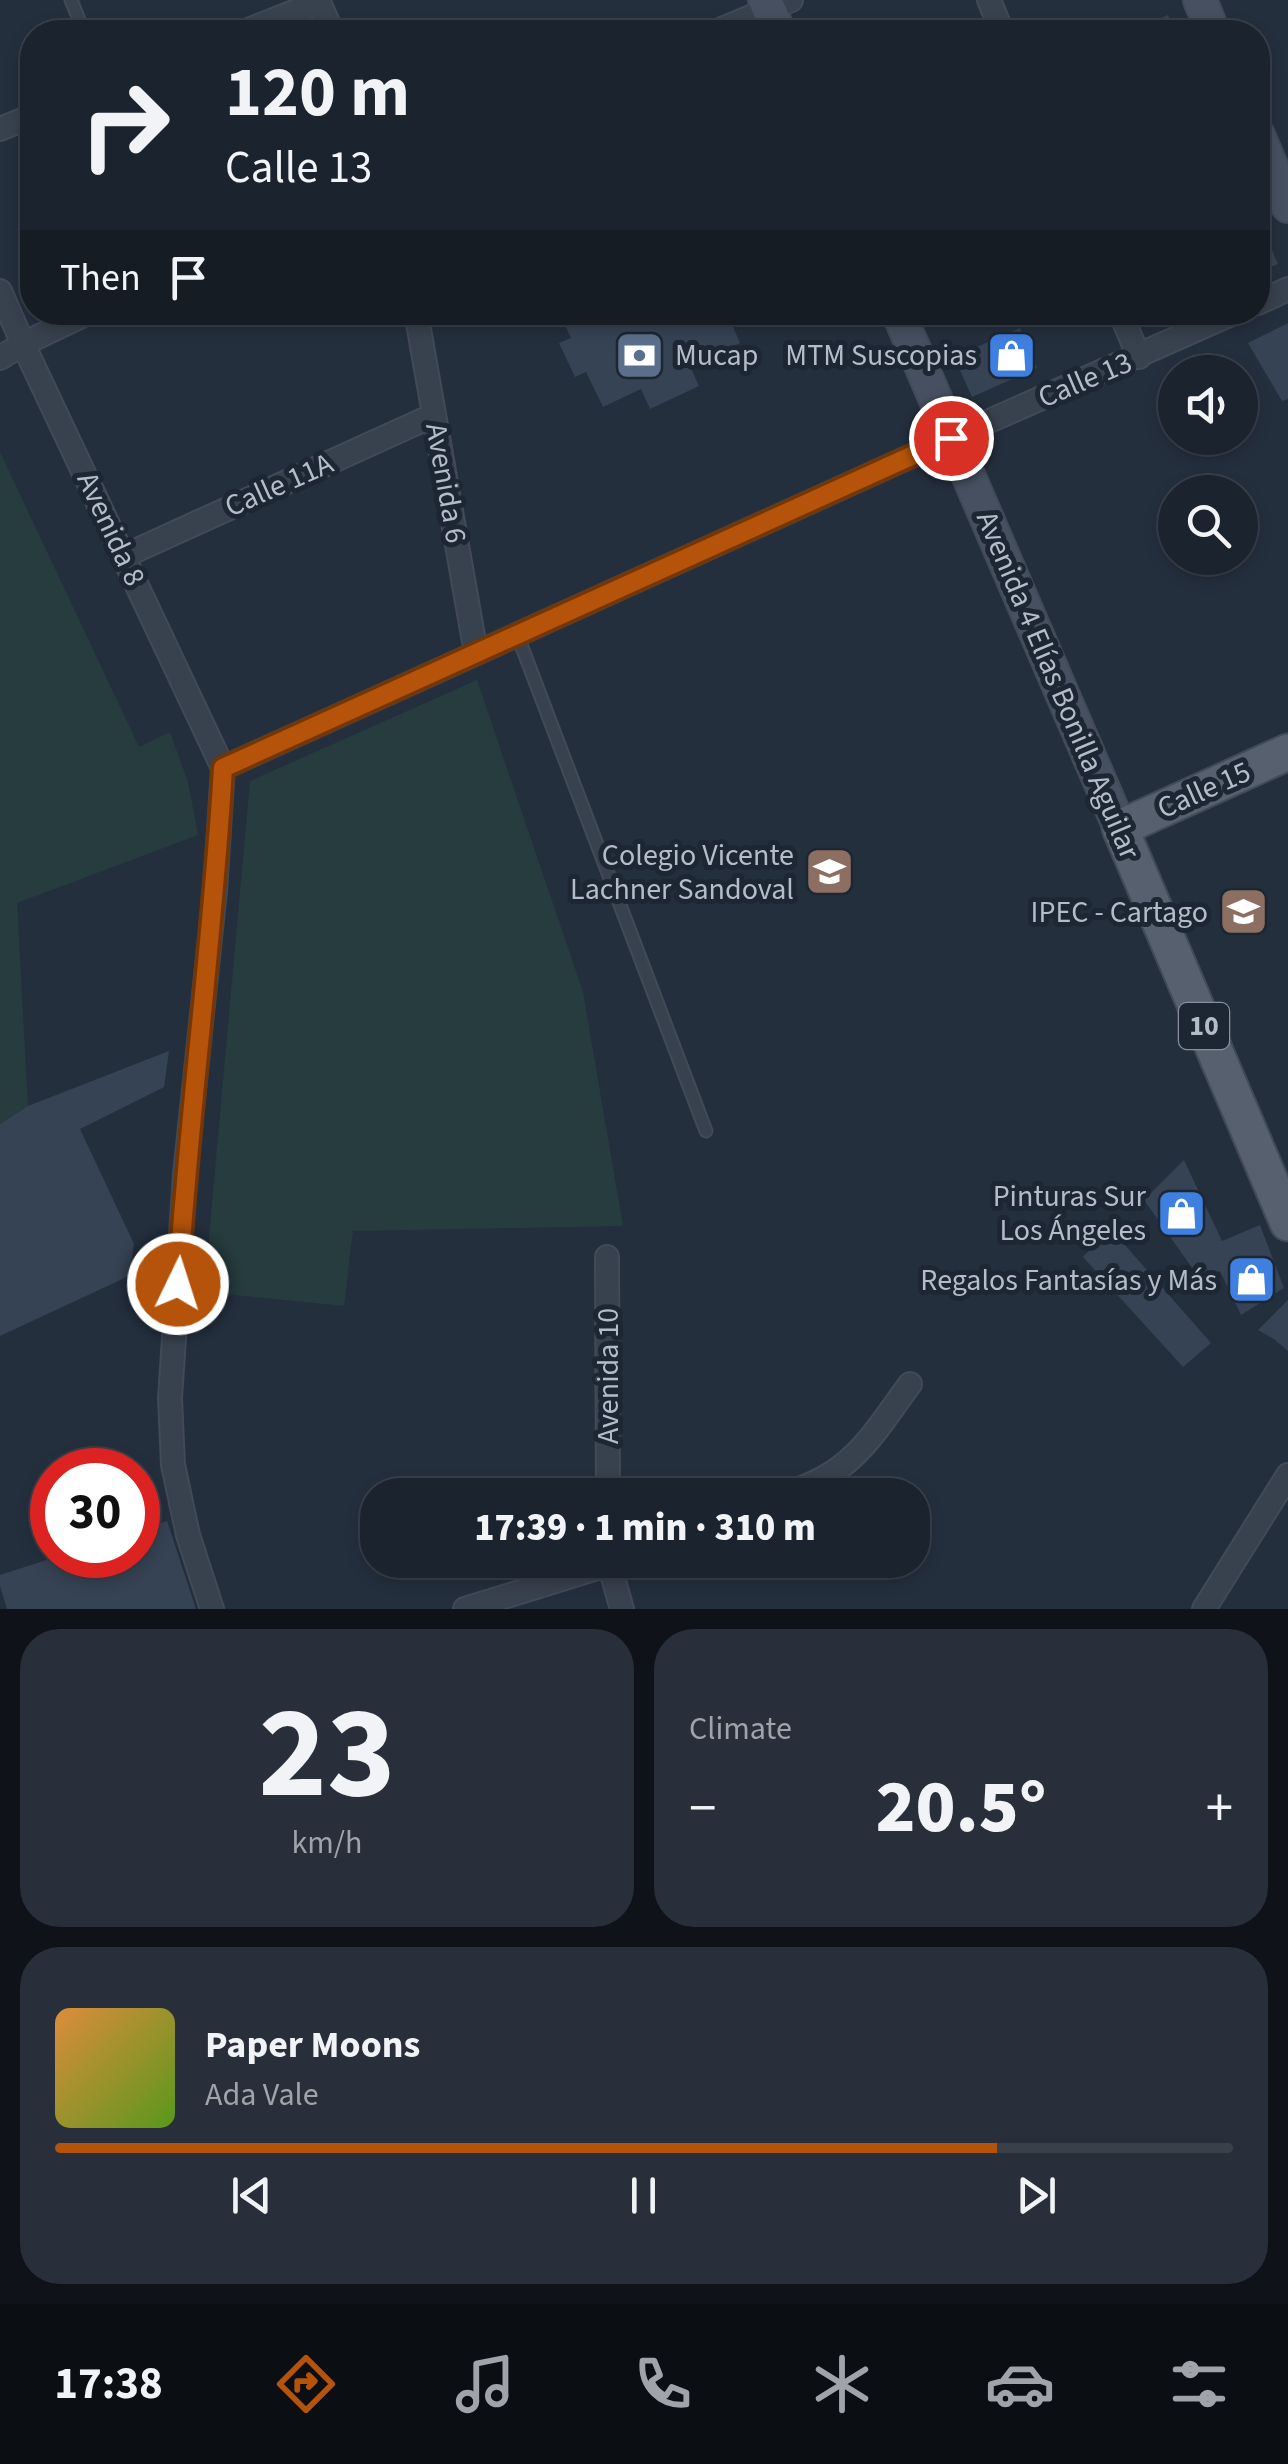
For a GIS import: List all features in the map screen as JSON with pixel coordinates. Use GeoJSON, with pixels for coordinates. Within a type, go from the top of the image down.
{"type":"FeatureCollection","features":[{"type":"Feature","properties":{"kind":"main road","name":"Calle 15"},"geometry":{"type":"LineString","coordinates":[[1120,828],[1288,752]]}},
{"type":"Feature","properties":{"kind":"main road","name":"Avenida 4 Elías Bonilla Aguilar"},"geometry":{"type":"LineString","coordinates":[[1120,828],[1288,1223]]}},
{"type":"Feature","properties":{"kind":"street"},"geometry":{"type":"LineString","coordinates":[[272,20],[319,1]]}},
{"type":"Feature","properties":{"kind":"street"},"geometry":{"type":"LineString","coordinates":[[750,20],[776,11]]}},
{"type":"Feature","properties":{"kind":"street"},"geometry":{"type":"LineString","coordinates":[[1270,163],[1288,206]]}},
{"type":"Feature","properties":{"kind":"street","name":"Avenida 8"},"geometry":{"type":"LineString","coordinates":[[0,291],[223,768]]}},
{"type":"Feature","properties":{"kind":"street"},"geometry":{"type":"LineString","coordinates":[[0,358],[63,325]]}},
{"type":"Feature","properties":{"kind":"street","name":"Avenida 6"},"geometry":{"type":"LineString","coordinates":[[418,325],[476,652]]}},
{"type":"Feature","properties":{"kind":"street","name":"Avenida 4 Elías Bonilla Aguilar"},"geometry":{"type":"LineString","coordinates":[[903,325],[1120,828]]}},
{"type":"Feature","properties":{"kind":"street"},"geometry":{"type":"LineString","coordinates":[[1125,325],[1139,357]]}},
{"type":"Feature","properties":{"kind":"street","name":"Calle 13"},"geometry":{"type":"LineString","coordinates":[[223,768],[1208,325]]}},
{"type":"Feature","properties":{"kind":"street","name":"Calle 11A"},"geometry":{"type":"LineString","coordinates":[[124,556],[434,415]]}},
{"type":"Feature","properties":{"kind":"street"},"geometry":{"type":"LineString","coordinates":[[212,1609],[188,1535],[173,1465],[170,1398],[185,1174],[216,891],[223,768]]}},
{"type":"Feature","properties":{"kind":"street","name":"Avenida 10"},"geometry":{"type":"LineString","coordinates":[[607,1257],[608,1478]]}},
{"type":"Feature","properties":{"kind":"street"},"geometry":{"type":"LineString","coordinates":[[823,1478],[860,1450],[910,1384]]}},
{"type":"Feature","properties":{"kind":"street"},"geometry":{"type":"LineString","coordinates":[[1204,1609],[1288,1475]]}},
{"type":"Feature","properties":{"kind":"street"},"geometry":{"type":"LineString","coordinates":[[465,1609],[563,1578]]}},
{"type":"Feature","properties":{"kind":"street"},"geometry":{"type":"LineString","coordinates":[[616,1578],[622,1609]]}},
{"type":"Feature","properties":{"kind":"lane"},"geometry":{"type":"LineString","coordinates":[[517,634],[706,1132]]}},
{"type":"Feature","properties":{"kind":"green space"},"geometry":{"type":"Polygon","coordinates":[[[0,452],[139,747],[170,732],[188,782],[198,835],[17,903],[28,1106],[0,1124],[0,452]]]}},
{"type":"Feature","properties":{"kind":"green space"},"geometry":{"type":"Polygon","coordinates":[[[477,680],[583,992],[623,1226],[353,1231],[344,1306],[204,1292],[250,781],[477,680]]]}},
{"type":"Feature","properties":{"kind":"building"},"geometry":{"type":"Polygon","coordinates":[[[1270,246],[1278,264],[1270,268],[1270,246]]]}},
{"type":"Feature","properties":{"kind":"building"},"geometry":{"type":"Polygon","coordinates":[[[1288,323],[1288,399],[1282,401],[1248,343],[1288,323]]]}},
{"type":"Feature","properties":{"kind":"building","name":"Mucap"},"geometry":{"type":"Polygon","coordinates":[[[565,325],[732,325],[740,343],[690,366],[699,386],[650,409],[641,389],[603,407],[586,372],[575,377],[559,343],[571,338],[565,325]]]}},
{"type":"Feature","properties":{"kind":"building"},"geometry":{"type":"Polygon","coordinates":[[[1020,328],[1037,368],[972,397],[954,357],[1020,328]]]}},
{"type":"Feature","properties":{"kind":"building"},"geometry":{"type":"Polygon","coordinates":[[[169,1051],[164,1087],[80,1129],[134,1244],[129,1276],[0,1336],[0,1124],[28,1106],[169,1051]]]}},
{"type":"Feature","properties":{"kind":"building","name":"Pinturas Sur Los Ángeles"},"geometry":{"type":"Polygon","coordinates":[[[1184,1160],[1222,1241],[1260,1225],[1284,1288],[1241,1315],[1220,1271],[1200,1279],[1144,1200],[1184,1160]]]}},
{"type":"Feature","properties":{"kind":"building"},"geometry":{"type":"Polygon","coordinates":[[[1110,1228],[1211,1343],[1183,1367],[1083,1257],[1110,1228]]]}},
{"type":"Feature","properties":{"kind":"building"},"geometry":{"type":"Polygon","coordinates":[[[1288,1300],[1288,1351],[1258,1330],[1288,1300]]]}},
{"type":"Feature","properties":{"kind":"building"},"geometry":{"type":"Polygon","coordinates":[[[167,1521],[196,1609],[7,1609],[0,1575],[30,1565],[30,1578],[160,1578],[160,1523],[167,1521]]]}},
{"type":"Feature","properties":{"kind":"place","name":"Mucap"},"geometry":{"type":"Point","coordinates":[640,355]}},
{"type":"Feature","properties":{"kind":"place","name":"MTM Suscopias"},"geometry":{"type":"Point","coordinates":[1012,355]}},
{"type":"Feature","properties":{"kind":"place","name":"Colegio Vicente Lachner Sandoval"},"geometry":{"type":"Point","coordinates":[829,872]}},
{"type":"Feature","properties":{"kind":"place","name":"IPEC - Cartago"},"geometry":{"type":"Point","coordinates":[1243,912]}},
{"type":"Feature","properties":{"kind":"place","name":"Pinturas Sur Los Ángeles"},"geometry":{"type":"Point","coordinates":[1181,1213]}},
{"type":"Feature","properties":{"kind":"place","name":"Regalos Fantasías y Más"},"geometry":{"type":"Point","coordinates":[1252,1280]}},
{"type":"Feature","properties":{"kind":"route"},"geometry":{"type":"LineString","coordinates":[[178,1284],[185,1174],[216,891],[223,768],[951,438]]}}]}
